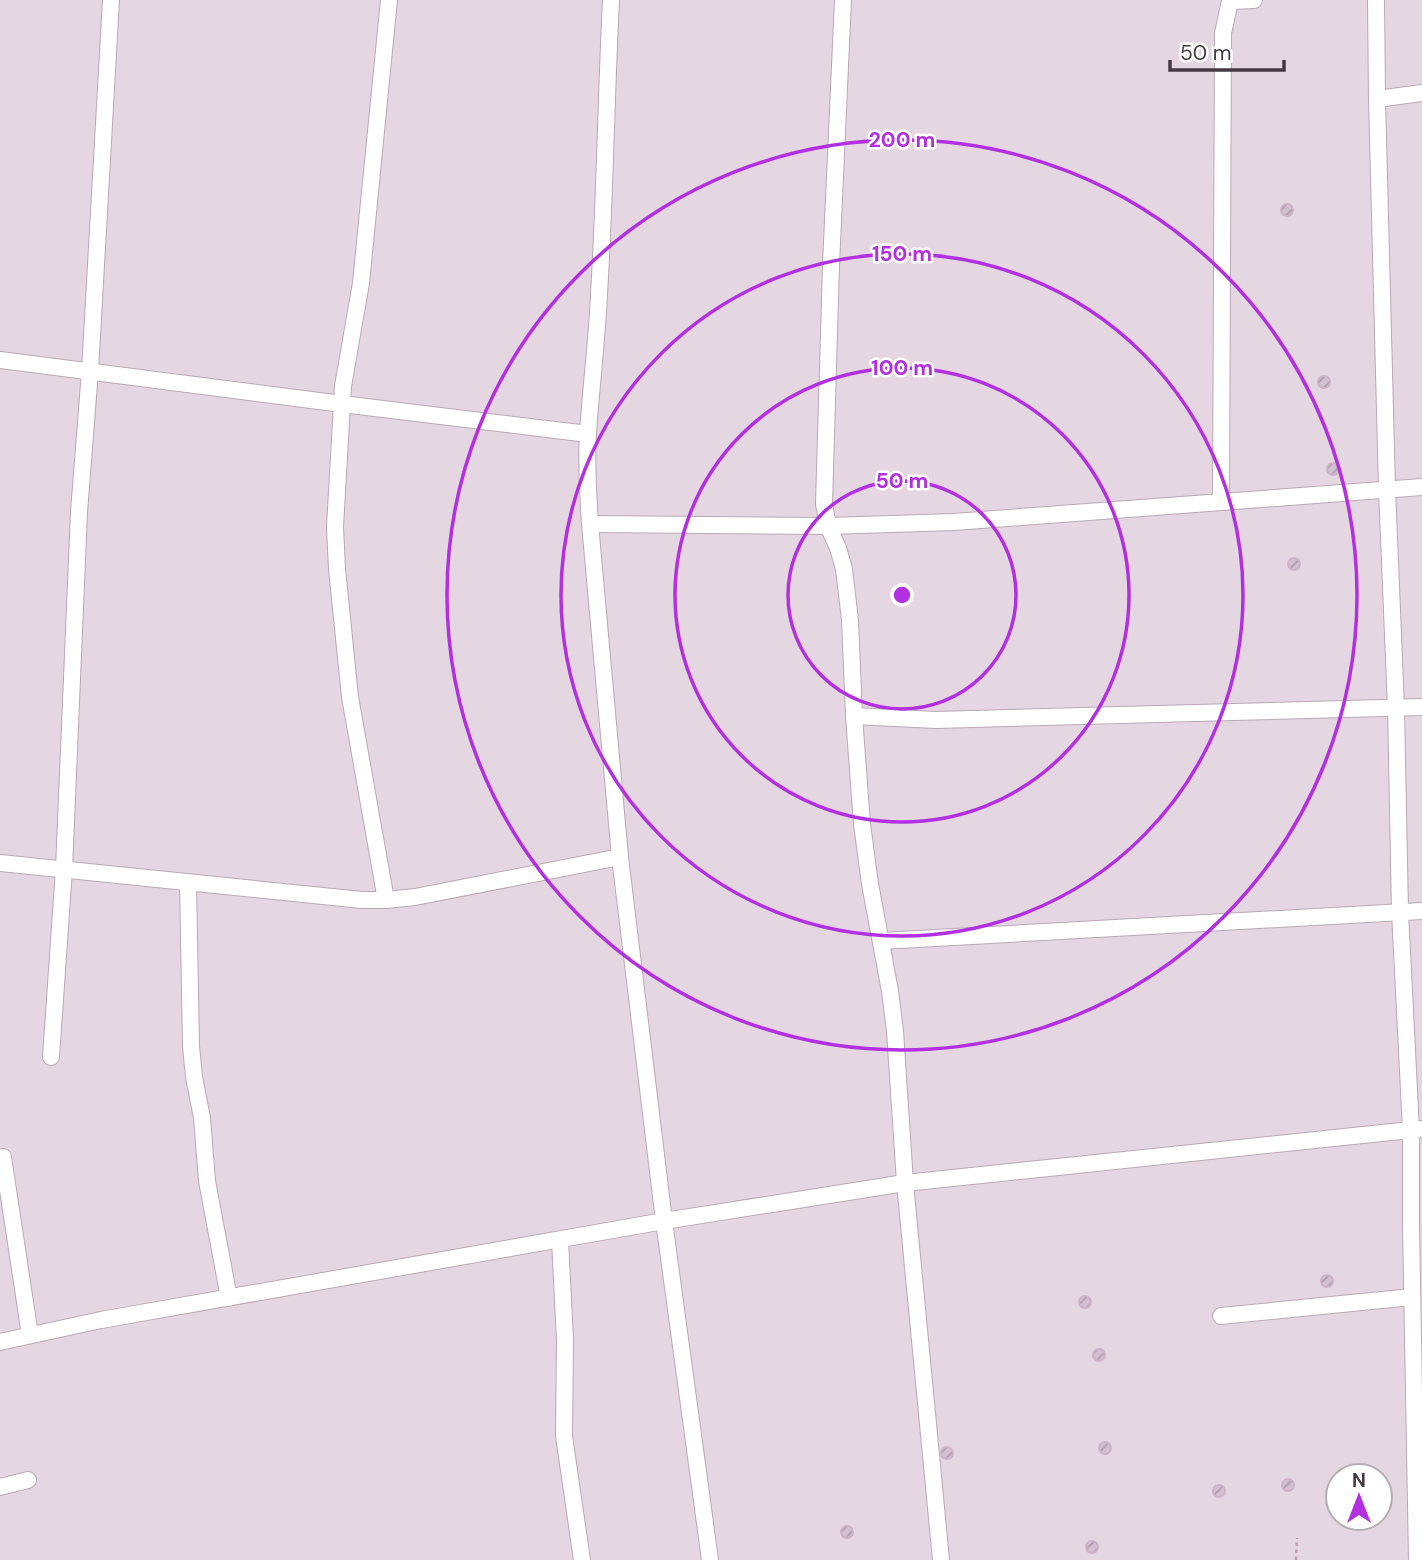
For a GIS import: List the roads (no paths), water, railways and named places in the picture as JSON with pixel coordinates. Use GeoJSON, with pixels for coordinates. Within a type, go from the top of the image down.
{"type":"FeatureCollection","features":[{"type":"Feature","properties":{"kind":"street"},"geometry":{"type":"LineString","coordinates":[[51,1057],[64,870],[79,512],[90,371],[111,0]]}},
{"type":"Feature","properties":{"kind":"street"},"geometry":{"type":"LineString","coordinates":[[386,900],[350,697],[335,527],[345,368],[361,283],[389,0]]}},
{"type":"Feature","properties":{"kind":"street"},"geometry":{"type":"LineString","coordinates":[[611,0],[603,228],[587,483],[620,857],[664,1221],[710,1560]]}},
{"type":"Feature","properties":{"kind":"street"},"geometry":{"type":"LineString","coordinates":[[843,0],[824,505],[828,526],[838,548],[850,620],[862,824],[895,1031],[905,1183],[941,1560]]}},
{"type":"Feature","properties":{"kind":"street"},"geometry":{"type":"LineString","coordinates":[[1221,501],[1223,33],[1230,1],[1255,0]]}},
{"type":"Feature","properties":{"kind":"street"},"geometry":{"type":"LineString","coordinates":[[1376,0],[1387,489],[1401,912],[1417,1130],[1412,1297],[1417,1560]]}},
{"type":"Feature","properties":{"kind":"street"},"geometry":{"type":"LineString","coordinates":[[1377,99],[1422,93]]}},
{"type":"Feature","properties":{"kind":"street"},"geometry":{"type":"LineString","coordinates":[[0,360],[588,434]]}},
{"type":"Feature","properties":{"kind":"street"},"geometry":{"type":"LineString","coordinates":[[590,524],[828,526],[954,522],[1422,486]]}},
{"type":"Feature","properties":{"kind":"street"},"geometry":{"type":"LineString","coordinates":[[854,716],[936,720],[1422,707]]}},
{"type":"Feature","properties":{"kind":"street"},"geometry":{"type":"LineString","coordinates":[[0,863],[330,898],[386,900],[415,897],[620,857]]}},
{"type":"Feature","properties":{"kind":"street"},"geometry":{"type":"LineString","coordinates":[[188,883],[194,1077],[202,1118],[207,1181],[229,1298]]}},
{"type":"Feature","properties":{"kind":"street"},"geometry":{"type":"LineString","coordinates":[[881,941],[1422,911]]}},
{"type":"Feature","properties":{"kind":"street"},"geometry":{"type":"LineString","coordinates":[[0,1342],[101,1320],[664,1221],[905,1183],[1417,1130]]}},
{"type":"Feature","properties":{"kind":"street"},"geometry":{"type":"LineString","coordinates":[[3,1157],[30,1335]]}},
{"type":"Feature","properties":{"kind":"street"},"geometry":{"type":"LineString","coordinates":[[559,1240],[565,1340],[565,1436],[582,1560]]}},
{"type":"Feature","properties":{"kind":"street"},"geometry":{"type":"LineString","coordinates":[[1221,1316],[1412,1297]]}},
{"type":"Feature","properties":{"kind":"street"},"geometry":{"type":"LineString","coordinates":[[0,1487],[28,1480]]}}]}
